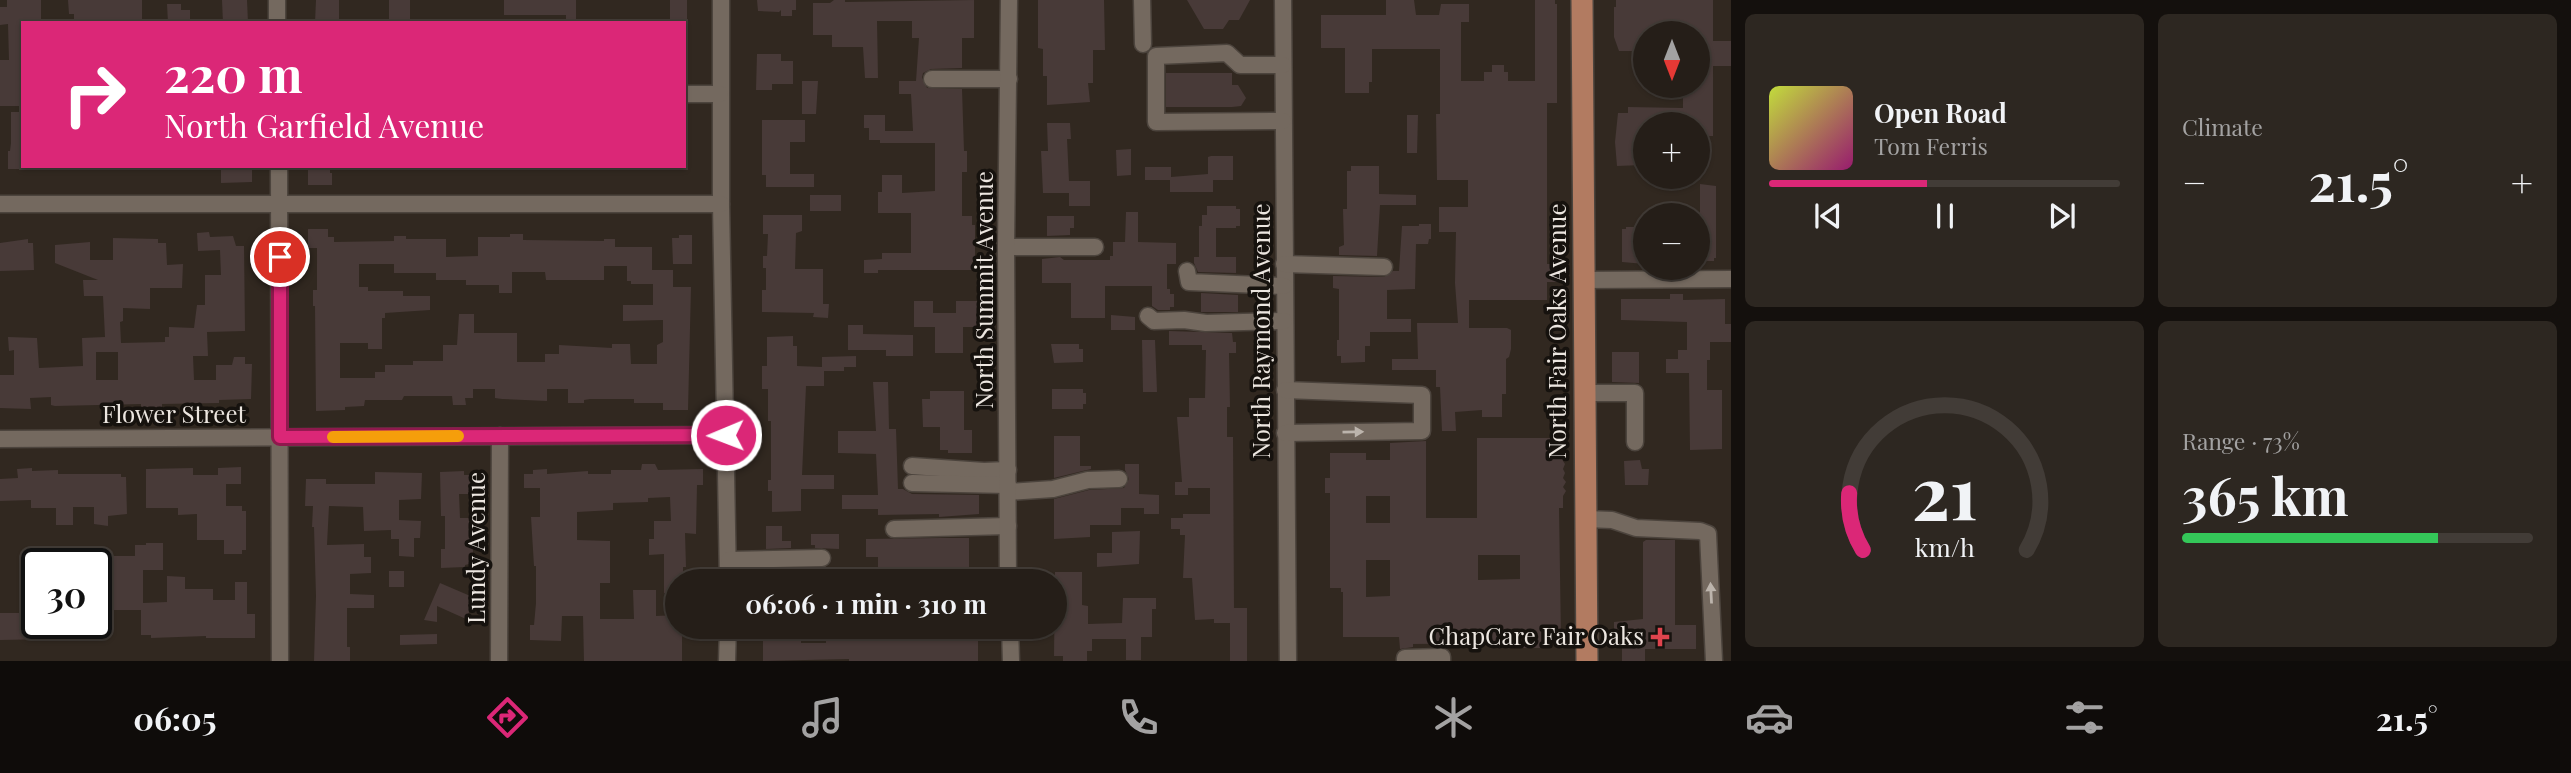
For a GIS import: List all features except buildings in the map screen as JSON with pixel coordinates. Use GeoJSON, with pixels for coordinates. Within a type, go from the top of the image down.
{"type":"FeatureCollection","features":[{"type":"Feature","properties":{"kind":"main road","name":"North Fair Oaks Avenue"},"geometry":{"type":"LineString","coordinates":[[1582,0],[1587,661]]}},
{"type":"Feature","properties":{"kind":"street"},"geometry":{"type":"LineString","coordinates":[[277,0],[277,21]]}},
{"type":"Feature","properties":{"kind":"street"},"geometry":{"type":"LineString","coordinates":[[721,0],[721,204],[729,569]]}},
{"type":"Feature","properties":{"kind":"street","name":"North Summit Avenue"},"geometry":{"type":"LineString","coordinates":[[1008,569],[1006,247],[1009,0]]}},
{"type":"Feature","properties":{"kind":"street"},"geometry":{"type":"LineString","coordinates":[[1142,0],[1143,44]]}},
{"type":"Feature","properties":{"kind":"street","name":"North Raymond Avenue"},"geometry":{"type":"LineString","coordinates":[[1283,0],[1288,661]]}},
{"type":"Feature","properties":{"kind":"street"},"geometry":{"type":"LineString","coordinates":[[1283,65],[1240,65],[1227,53],[1156,56],[1156,122],[1283,121]]}},
{"type":"Feature","properties":{"kind":"street"},"geometry":{"type":"LineString","coordinates":[[932,79],[1009,79]]}},
{"type":"Feature","properties":{"kind":"street"},"geometry":{"type":"LineString","coordinates":[[686,94],[720,94]]}},
{"type":"Feature","properties":{"kind":"street"},"geometry":{"type":"LineString","coordinates":[[279,168],[280,661]]}},
{"type":"Feature","properties":{"kind":"street"},"geometry":{"type":"LineString","coordinates":[[0,204],[721,204]]}},
{"type":"Feature","properties":{"kind":"street"},"geometry":{"type":"LineString","coordinates":[[1006,247],[1096,247]]}},
{"type":"Feature","properties":{"kind":"street"},"geometry":{"type":"LineString","coordinates":[[1284,264],[1384,267]]}},
{"type":"Feature","properties":{"kind":"street"},"geometry":{"type":"LineString","coordinates":[[1187,271],[1189,282],[1284,286]]}},
{"type":"Feature","properties":{"kind":"street"},"geometry":{"type":"LineString","coordinates":[[1584,280],[1731,279]]}},
{"type":"Feature","properties":{"kind":"street"},"geometry":{"type":"LineString","coordinates":[[1148,316],[1154,321],[1184,320],[1206,323],[1284,321]]}},
{"type":"Feature","properties":{"kind":"street"},"geometry":{"type":"LineString","coordinates":[[1285,390],[1422,395],[1422,430],[1285,433]]}},
{"type":"Feature","properties":{"kind":"street"},"geometry":{"type":"LineString","coordinates":[[1585,393],[1635,393],[1635,442]]}},
{"type":"Feature","properties":{"kind":"street","name":"Flower Street"},"geometry":{"type":"LineString","coordinates":[[0,439],[726,435]]}},
{"type":"Feature","properties":{"kind":"street","name":"Lundy Avenue"},"geometry":{"type":"LineString","coordinates":[[499,661],[500,436]]}},
{"type":"Feature","properties":{"kind":"street"},"geometry":{"type":"LineString","coordinates":[[912,466],[984,471],[1008,482]]}},
{"type":"Feature","properties":{"kind":"street"},"geometry":{"type":"LineString","coordinates":[[912,483],[1008,482],[1053,489],[1088,480],[1119,479]]}},
{"type":"Feature","properties":{"kind":"street"},"geometry":{"type":"LineString","coordinates":[[1586,519],[1612,520],[1636,528],[1700,531],[1708,534],[1714,661]]}},
{"type":"Feature","properties":{"kind":"street"},"geometry":{"type":"LineString","coordinates":[[894,529],[1008,526]]}},
{"type":"Feature","properties":{"kind":"street"},"geometry":{"type":"LineString","coordinates":[[729,560],[822,558]]}},
{"type":"Feature","properties":{"kind":"street"},"geometry":{"type":"LineString","coordinates":[[727,661],[728,639]]}},
{"type":"Feature","properties":{"kind":"street"},"geometry":{"type":"LineString","coordinates":[[1010,639],[1011,661]]}},
{"type":"Feature","properties":{"kind":"street"},"geometry":{"type":"LineString","coordinates":[[1405,661],[1405,658],[1442,657],[1442,661]]}},
{"type":"Feature","properties":{"kind":"slow traffic"},"geometry":{"type":"LineString","coordinates":[[333,437],[458,436]]}},
{"type":"Feature","properties":{"kind":"place","name":"ChapCare Fair Oaks"},"geometry":{"type":"Point","coordinates":[1660,637]}},
{"type":"Feature","properties":{"kind":"route"},"geometry":{"type":"LineString","coordinates":[[280,257],[280,437],[726,435]]}}]}
